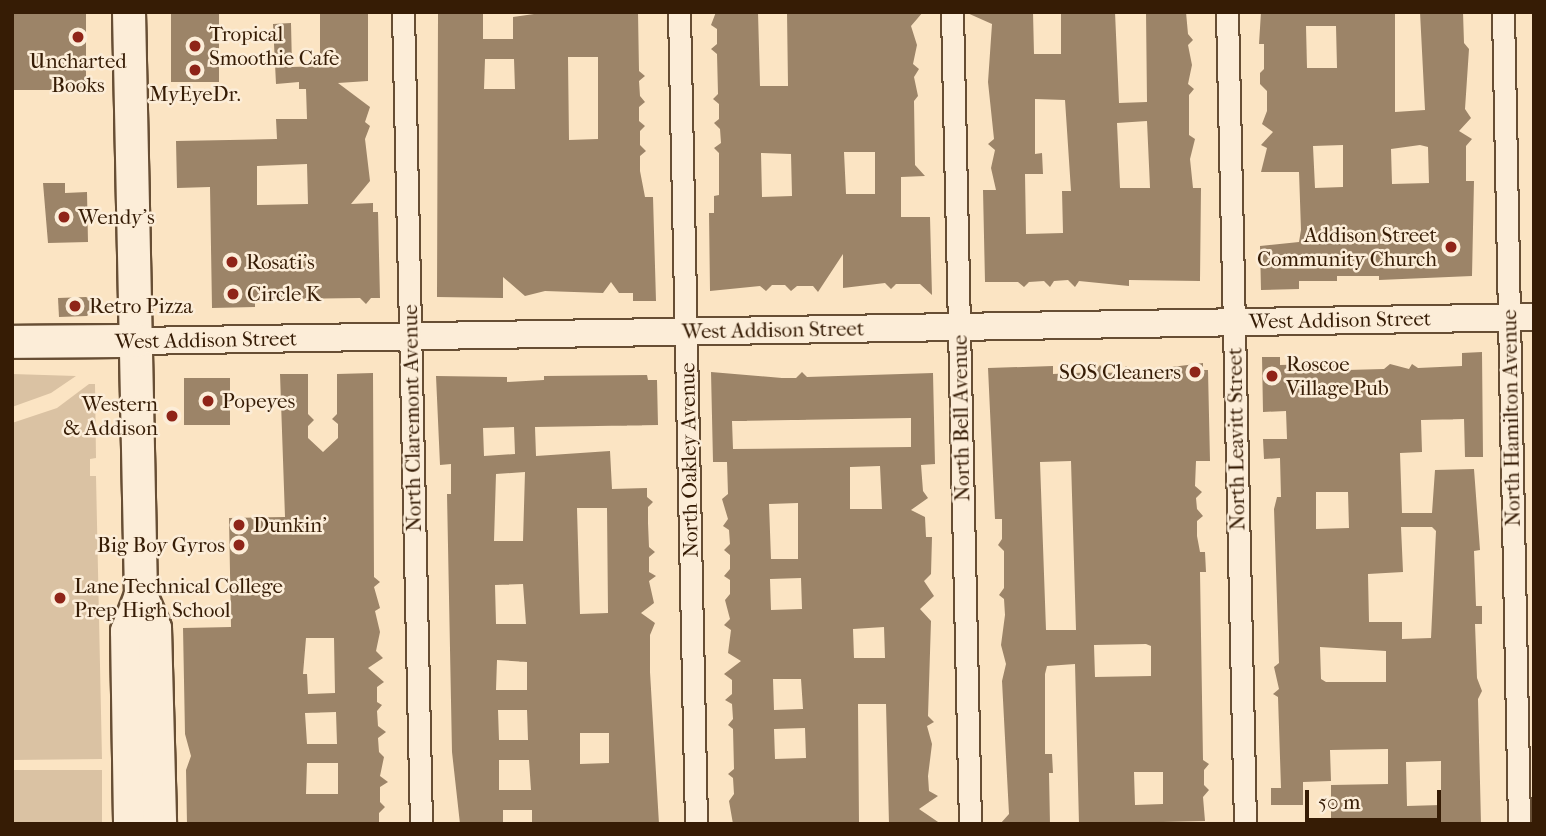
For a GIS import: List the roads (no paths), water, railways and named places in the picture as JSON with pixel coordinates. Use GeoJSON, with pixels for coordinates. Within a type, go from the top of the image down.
{"type":"FeatureCollection","features":[{"type":"Feature","properties":{"kind":"main road"},"geometry":{"type":"LineString","coordinates":[[129,12],[141,595],[155,628],[160,824]]}},
{"type":"Feature","properties":{"kind":"main road","name":"West Addison Street"},"geometry":{"type":"LineString","coordinates":[[12,342],[137,341]]}},
{"type":"Feature","properties":{"kind":"main road"},"geometry":{"type":"LineString","coordinates":[[130,824],[127,631],[141,595]]}},
{"type":"Feature","properties":{"kind":"street","name":"North Claremont Avenue"},"geometry":{"type":"LineString","coordinates":[[403,12],[421,824]]}},
{"type":"Feature","properties":{"kind":"street","name":"North Oakley Avenue"},"geometry":{"type":"LineString","coordinates":[[679,12],[696,824]]}},
{"type":"Feature","properties":{"kind":"street","name":"North Bell Avenue"},"geometry":{"type":"LineString","coordinates":[[953,12],[970,824]]}},
{"type":"Feature","properties":{"kind":"street","name":"North Leavitt Street"},"geometry":{"type":"LineString","coordinates":[[1227,12],[1245,824]]}},
{"type":"Feature","properties":{"kind":"street","name":"North Hamilton Avenue"},"geometry":{"type":"LineString","coordinates":[[1503,12],[1521,317],[1519,824]]}},
{"type":"Feature","properties":{"kind":"street","name":"West Addison Street"},"geometry":{"type":"LineString","coordinates":[[137,341],[1521,317]]}},
{"type":"Feature","properties":{"kind":"place","name":"Uncharted Books"},"geometry":{"type":"Point","coordinates":[78,37]}},
{"type":"Feature","properties":{"kind":"place","name":"Tropical Smoothie Cafe"},"geometry":{"type":"Point","coordinates":[195,46]}},
{"type":"Feature","properties":{"kind":"place","name":"MyEyeDr."},"geometry":{"type":"Point","coordinates":[195,70]}},
{"type":"Feature","properties":{"kind":"place","name":"Wendy's"},"geometry":{"type":"Point","coordinates":[64,217]}},
{"type":"Feature","properties":{"kind":"place","name":"Addison Street Community Church"},"geometry":{"type":"Point","coordinates":[1451,247]}},
{"type":"Feature","properties":{"kind":"place","name":"Rosati's"},"geometry":{"type":"Point","coordinates":[232,262]}},
{"type":"Feature","properties":{"kind":"place","name":"Circle K"},"geometry":{"type":"Point","coordinates":[233,294]}},
{"type":"Feature","properties":{"kind":"place","name":"Retro Pizza"},"geometry":{"type":"Point","coordinates":[75,306]}},
{"type":"Feature","properties":{"kind":"place","name":"SOS Cleaners"},"geometry":{"type":"Point","coordinates":[1195,372]}},
{"type":"Feature","properties":{"kind":"place","name":"Roscoe Village Pub"},"geometry":{"type":"Point","coordinates":[1272,376]}},
{"type":"Feature","properties":{"kind":"place","name":"Popeyes"},"geometry":{"type":"Point","coordinates":[208,401]}},
{"type":"Feature","properties":{"kind":"place","name":"Western & Addison"},"geometry":{"type":"Point","coordinates":[172,416]}},
{"type":"Feature","properties":{"kind":"place","name":"Dunkin'"},"geometry":{"type":"Point","coordinates":[239,525]}},
{"type":"Feature","properties":{"kind":"place","name":"Big Boy Gyros"},"geometry":{"type":"Point","coordinates":[239,545]}},
{"type":"Feature","properties":{"kind":"place","name":"Lane Technical College Prep High School"},"geometry":{"type":"Point","coordinates":[60,598]}}]}
